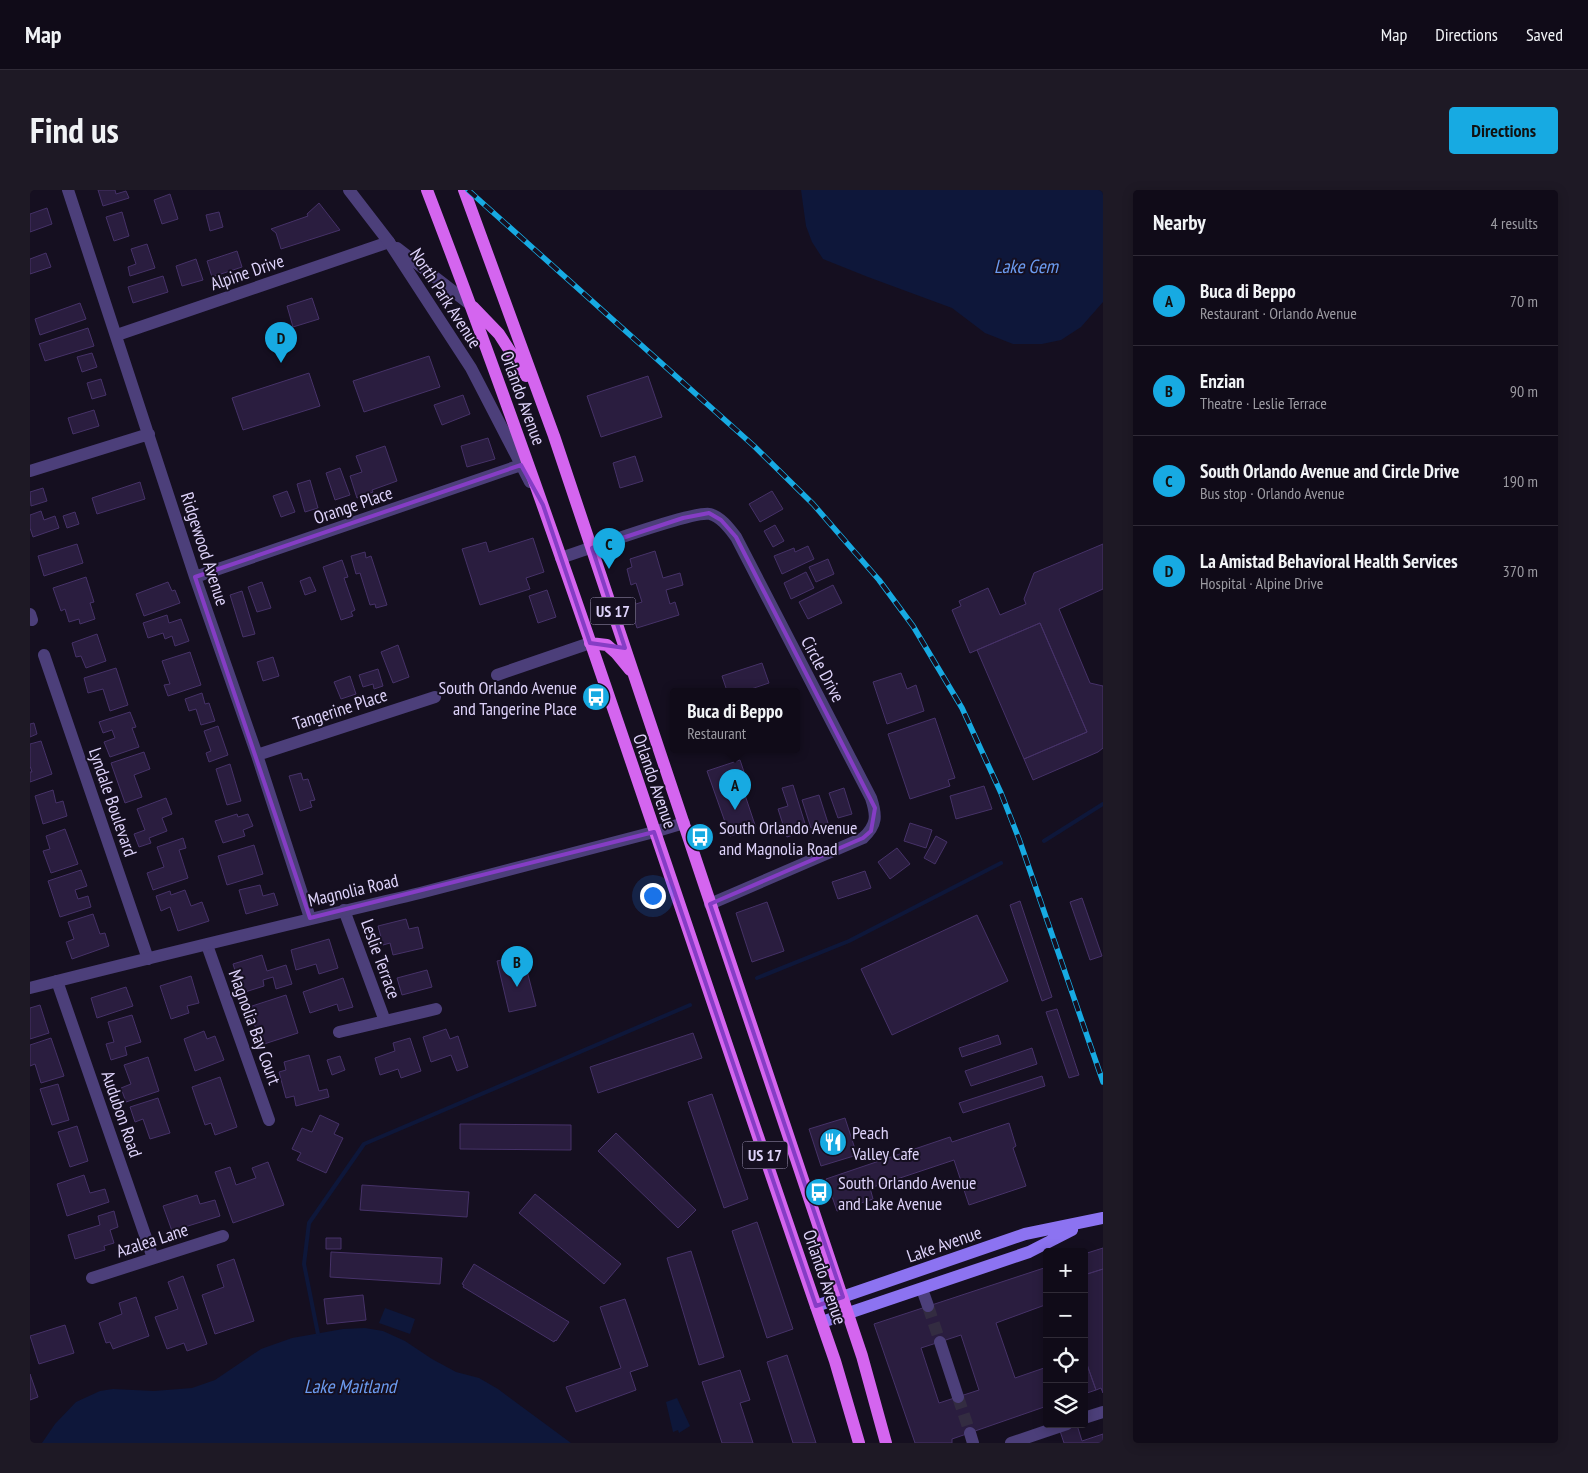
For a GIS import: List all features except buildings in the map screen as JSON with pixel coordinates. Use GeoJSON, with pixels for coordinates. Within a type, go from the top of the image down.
{"type":"FeatureCollection","features":[{"type":"Feature","properties":{"kind":"main road","name":"Orlando Avenue"},"geometry":{"type":"LineString","coordinates":[[427,190],[471,305],[543,505],[822,1322],[847,1399],[858,1443]]}},
{"type":"Feature","properties":{"kind":"main road","name":"Orlando Avenue"},"geometry":{"type":"LineString","coordinates":[[464,190],[541,399],[592,548],[843,1297],[873,1392],[886,1443]]}},
{"type":"Feature","properties":{"kind":"main road"},"geometry":{"type":"LineString","coordinates":[[471,305],[499,334],[541,399]]}},
{"type":"Feature","properties":{"kind":"main road"},"geometry":{"type":"LineString","coordinates":[[590,643],[607,645],[616,653],[634,676]]}},
{"type":"Feature","properties":{"kind":"main road","name":"Lake Avenue"},"geometry":{"type":"LineString","coordinates":[[816,1306],[1025,1234],[1103,1218]]}},
{"type":"Feature","properties":{"kind":"main road","name":"Lake Avenue"},"geometry":{"type":"LineString","coordinates":[[822,1322],[1029,1252],[1085,1223]]}},
{"type":"Feature","properties":{"kind":"street","name":"Ridgewood Avenue"},"geometry":{"type":"LineString","coordinates":[[68,190],[195,578],[257,755],[310,918]]}},
{"type":"Feature","properties":{"kind":"street","name":"North Park Avenue"},"geometry":{"type":"LineString","coordinates":[[349,190],[389,242],[471,368],[543,505]]}},
{"type":"Feature","properties":{"kind":"street","name":"Alpine Drive"},"geometry":{"type":"LineString","coordinates":[[117,335],[389,242]]}},
{"type":"Feature","properties":{"kind":"street","name":"North Park Avenue"},"geometry":{"type":"LineString","coordinates":[[389,242],[471,305]]}},
{"type":"Feature","properties":{"kind":"street"},"geometry":{"type":"LineString","coordinates":[[30,471],[149,434]]}},
{"type":"Feature","properties":{"kind":"street","name":"Orange Place"},"geometry":{"type":"LineString","coordinates":[[195,578],[521,465]]}},
{"type":"Feature","properties":{"kind":"street","name":"Circle Drive"},"geometry":{"type":"LineString","coordinates":[[561,558],[683,518],[709,513],[721,520],[736,537],[873,803],[876,818],[871,830],[863,838],[710,904]]}},
{"type":"Feature","properties":{"kind":"street"},"geometry":{"type":"LineString","coordinates":[[497,675],[590,643]]}},
{"type":"Feature","properties":{"kind":"street","name":"Lyndale Boulevard"},"geometry":{"type":"LineString","coordinates":[[44,655],[148,959]]}},
{"type":"Feature","properties":{"kind":"street","name":"Tangerine Place"},"geometry":{"type":"LineString","coordinates":[[257,755],[435,697]]}},
{"type":"Feature","properties":{"kind":"street","name":"Magnolia Road"},"geometry":{"type":"LineString","coordinates":[[30,988],[420,892],[684,823]]}},
{"type":"Feature","properties":{"kind":"street","name":"Leslie Terrace"},"geometry":{"type":"LineString","coordinates":[[344,910],[386,1021]]}},
{"type":"Feature","properties":{"kind":"street","name":"Magnolia Bay Court"},"geometry":{"type":"LineString","coordinates":[[207,945],[269,1120]]}},
{"type":"Feature","properties":{"kind":"street","name":"Audubon Road"},"geometry":{"type":"LineString","coordinates":[[57,981],[153,1258]]}},
{"type":"Feature","properties":{"kind":"street","name":"Leslie Terrace"},"geometry":{"type":"LineString","coordinates":[[339,1032],[436,1009]]}},
{"type":"Feature","properties":{"kind":"street","name":"Azalea Lane"},"geometry":{"type":"LineString","coordinates":[[92,1278],[223,1236]]}},
{"type":"Feature","properties":{"kind":"street"},"geometry":{"type":"LineString","coordinates":[[922,1289],[928,1306]]}},
{"type":"Feature","properties":{"kind":"street"},"geometry":{"type":"LineString","coordinates":[[940,1342],[958,1397]]}},
{"type":"Feature","properties":{"kind":"street"},"geometry":{"type":"LineString","coordinates":[[1088,1417],[1103,1412]]}},
{"type":"Feature","properties":{"kind":"street"},"geometry":{"type":"LineString","coordinates":[[1011,1443],[1055,1428]]}},
{"type":"Feature","properties":{"kind":"highlighted area"},"geometry":{"type":"Polygon","coordinates":[[[521,465],[543,505],[590,643],[625,648],[592,548],[683,518],[709,513],[721,520],[736,537],[875,808],[871,831],[863,838],[710,904],[843,1297],[816,1306],[654,832],[310,918],[195,577],[521,465]]]}},
{"type":"Feature","properties":{"kind":"water","name":"Lake Gem"},"geometry":{"type":"Polygon","coordinates":[[[801,190],[1103,190],[1103,302],[1081,327],[1061,340],[1042,344],[1013,344],[985,333],[952,308],[823,259],[812,242],[806,226],[801,190]]]}},
{"type":"Feature","properties":{"kind":"water"},"geometry":{"type":"Polygon","coordinates":[[[385,1308],[415,1319],[410,1334],[379,1323],[385,1308]]]}},
{"type":"Feature","properties":{"kind":"water","name":"Lake Maitland"},"geometry":{"type":"Polygon","coordinates":[[[365,1328],[383,1331],[405,1341],[456,1372],[479,1378],[498,1389],[571,1443],[42,1443],[55,1424],[76,1402],[100,1391],[113,1389],[154,1391],[192,1388],[215,1380],[261,1349],[292,1338],[343,1329],[365,1328]]]}},
{"type":"Feature","properties":{"kind":"water"},"geometry":{"type":"Polygon","coordinates":[[[677,1398],[690,1426],[679,1433],[678,1430],[673,1432],[666,1402],[677,1398]]]}},
{"type":"Feature","properties":{"kind":"waterway"},"geometry":{"type":"LineString","coordinates":[[1044,841],[1103,804]]}},
{"type":"Feature","properties":{"kind":"waterway"},"geometry":{"type":"LineString","coordinates":[[757,978],[849,941],[1001,863]]}},
{"type":"Feature","properties":{"kind":"waterway"},"geometry":{"type":"LineString","coordinates":[[318,1334],[304,1264],[309,1223],[364,1144],[690,1005]]}},
{"type":"Feature","properties":{"kind":"tunnel"},"geometry":{"type":"LineString","coordinates":[[928,1306],[940,1342]]}},
{"type":"Feature","properties":{"kind":"tunnel"},"geometry":{"type":"LineString","coordinates":[[958,1397],[970,1433]]}},
{"type":"Feature","properties":{"kind":"railway"},"geometry":{"type":"LineString","coordinates":[[468,190],[754,446],[813,504],[879,580],[913,626],[962,708],[1001,793],[1019,839],[1103,1082]]}},
{"type":"Feature","properties":{"kind":"place","name":"La Amistad Behavioral Health Services"},"geometry":{"type":"Point","coordinates":[281,363]}},
{"type":"Feature","properties":{"kind":"place","name":"South Orlando Avenue and Circle Drive"},"geometry":{"type":"Point","coordinates":[609,569]}},
{"type":"Feature","properties":{"kind":"place","name":"South Orlando Avenue and Tangerine Place"},"geometry":{"type":"Point","coordinates":[596,697]}},
{"type":"Feature","properties":{"kind":"place","name":"Buca di Beppo"},"geometry":{"type":"Point","coordinates":[735,810]}},
{"type":"Feature","properties":{"kind":"place","name":"South Orlando Avenue and Magnolia Road"},"geometry":{"type":"Point","coordinates":[700,837]}},
{"type":"Feature","properties":{"kind":"place","name":"Enzian"},"geometry":{"type":"Point","coordinates":[517,987]}},
{"type":"Feature","properties":{"kind":"place","name":"Peach Valley Cafe"},"geometry":{"type":"Point","coordinates":[833,1142]}},
{"type":"Feature","properties":{"kind":"place","name":"South Orlando Avenue and Lake Avenue"},"geometry":{"type":"Point","coordinates":[819,1192]}}]}
